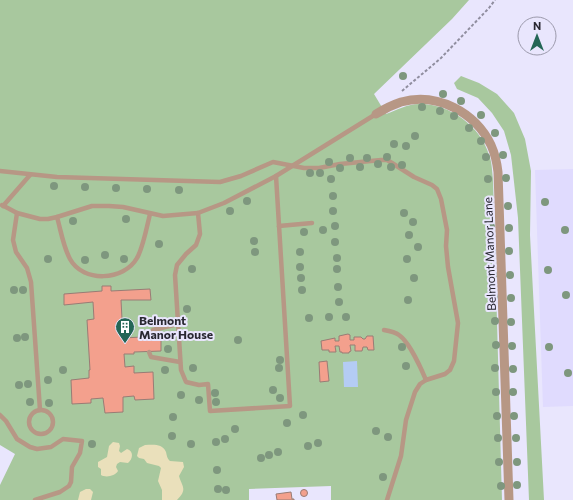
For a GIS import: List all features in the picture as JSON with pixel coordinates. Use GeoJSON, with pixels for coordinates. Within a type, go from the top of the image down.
{"type":"FeatureCollection","features":[{"type":"Feature","properties":{"kind":"street","name":"Belmont Manor Lane"},"geometry":{"type":"LineString","coordinates":[[376,114],[388,107],[402,102],[428,100],[442,102],[454,107],[476,123],[485,133],[492,146],[498,172],[509,500]]}},
{"type":"Feature","properties":{"kind":"lane"},"geometry":{"type":"LineString","coordinates":[[30,175],[2,205],[17,213],[40,219],[58,217],[92,206],[123,206],[150,214],[173,216],[198,213],[224,203],[276,176],[376,114]]}},
{"type":"Feature","properties":{"kind":"lane"},"geometry":{"type":"LineString","coordinates":[[0,171],[57,177],[220,182],[242,176],[273,162],[304,168],[319,168],[340,164],[387,160],[437,189],[441,199],[447,230],[446,246],[458,323],[454,361],[450,370],[445,374],[426,380],[420,384],[411,404],[404,429],[401,456],[387,500]]}},
{"type":"Feature","properties":{"kind":"lane"},"geometry":{"type":"LineString","coordinates":[[198,213],[200,234],[196,245],[177,265],[175,275],[180,362],[181,370],[186,382],[199,385],[208,384],[210,411],[290,406],[276,176]]}},
{"type":"Feature","properties":{"kind":"lane"},"geometry":{"type":"LineString","coordinates":[[17,213],[13,240],[16,252],[27,268],[31,282],[40,410]]}},
{"type":"Feature","properties":{"kind":"lane"},"geometry":{"type":"LineString","coordinates":[[58,217],[70,259],[90,275],[102,276],[114,275],[124,271],[137,258],[150,214]]}},
{"type":"Feature","properties":{"kind":"lane"},"geometry":{"type":"LineString","coordinates":[[279,226],[312,223]]}},
{"type":"Feature","properties":{"kind":"lane"},"geometry":{"type":"LineString","coordinates":[[148,337],[153,330],[178,324]]}},
{"type":"Feature","properties":{"kind":"lane"},"geometry":{"type":"LineString","coordinates":[[384,330],[392,331],[403,339],[426,380]]}},
{"type":"Feature","properties":{"kind":"lane"},"geometry":{"type":"LineString","coordinates":[[148,352],[151,357],[180,362]]}},
{"type":"Feature","properties":{"kind":"lane"},"geometry":{"type":"LineString","coordinates":[[40,410],[50,414],[53,422],[50,430],[42,434],[33,431],[29,424],[32,414],[40,410]]}},
{"type":"Feature","properties":{"kind":"lane"},"geometry":{"type":"LineString","coordinates":[[0,415],[6,421],[17,439],[30,447],[37,449],[50,447],[63,439],[82,441],[80,453],[72,466],[71,482],[69,486],[60,492],[35,500]]}},
{"type":"Feature","properties":{"kind":"path"},"geometry":{"type":"LineString","coordinates":[[399,94],[441,58],[495,0]]}},
{"type":"Feature","properties":{"kind":"shaded area"},"geometry":{"type":"Polygon","coordinates":[[[573,169],[573,406],[543,407],[535,170],[573,169]]]}},
{"type":"Feature","properties":{"kind":"green space"},"geometry":{"type":"Polygon","coordinates":[[[0,0],[469,0],[452,19],[374,94],[386,114],[415,104],[441,107],[452,112],[462,118],[479,135],[485,144],[490,158],[493,179],[502,500],[331,500],[331,486],[249,489],[249,500],[0,500],[0,485],[15,454],[0,445],[0,0]]]}},
{"type":"Feature","properties":{"kind":"green space"},"geometry":{"type":"Polygon","coordinates":[[[461,76],[479,83],[497,94],[514,113],[525,139],[531,171],[530,235],[544,500],[529,500],[518,218],[511,155],[504,131],[492,113],[478,98],[457,89],[454,83],[461,76]]]}},
{"type":"Feature","properties":{"kind":"sand"},"geometry":{"type":"Polygon","coordinates":[[[113,442],[119,443],[119,451],[121,453],[127,449],[131,451],[132,457],[128,463],[120,462],[117,464],[116,467],[118,471],[115,474],[103,476],[101,475],[101,469],[98,467],[98,462],[107,457],[109,446],[113,442]]]}},
{"type":"Feature","properties":{"kind":"sand"},"geometry":{"type":"Polygon","coordinates":[[[145,445],[160,446],[166,452],[170,461],[183,462],[184,467],[179,476],[183,490],[177,500],[162,500],[162,490],[158,481],[161,468],[159,466],[147,463],[144,459],[137,456],[139,448],[145,445]]]}},
{"type":"Feature","properties":{"kind":"sand"},"geometry":{"type":"Polygon","coordinates":[[[90,489],[93,492],[91,500],[78,500],[80,492],[90,489]]]}},
{"type":"Feature","properties":{"kind":"water"},"geometry":{"type":"Polygon","coordinates":[[[357,361],[358,387],[344,387],[343,362],[357,361]]]}},
{"type":"Feature","properties":{"kind":"building","name":"Belmont Manor House"},"geometry":{"type":"Polygon","coordinates":[[[102,286],[111,286],[111,291],[150,289],[151,300],[121,300],[123,338],[161,336],[161,351],[124,354],[125,367],[134,366],[134,373],[153,372],[154,399],[135,400],[134,396],[123,397],[123,412],[105,413],[103,398],[91,399],[91,403],[72,404],[71,380],[89,378],[90,370],[87,320],[94,319],[93,302],[64,305],[64,294],[102,291],[102,286]]]}},
{"type":"Feature","properties":{"kind":"building"},"geometry":{"type":"Polygon","coordinates":[[[350,335],[350,340],[354,340],[354,337],[361,337],[365,339],[367,336],[373,336],[374,350],[368,350],[367,347],[363,347],[362,351],[355,351],[355,345],[350,345],[351,351],[349,353],[340,352],[339,346],[335,346],[336,352],[322,350],[321,341],[335,338],[335,341],[339,341],[339,336],[350,335]]]}},
{"type":"Feature","properties":{"kind":"building"},"geometry":{"type":"Polygon","coordinates":[[[327,361],[329,381],[320,382],[319,362],[327,361]]]}},
{"type":"Feature","properties":{"kind":"building"},"geometry":{"type":"Polygon","coordinates":[[[304,489],[307,490],[307,496],[304,497],[301,496],[300,493],[301,490],[304,489]]]}},
{"type":"Feature","properties":{"kind":"building"},"geometry":{"type":"Polygon","coordinates":[[[291,492],[292,499],[294,500],[277,500],[276,494],[291,492]]]}},
{"type":"Feature","properties":{"kind":"place","name":"Belmont Manor House"},"geometry":{"type":"Point","coordinates":[125,344]}}]}
